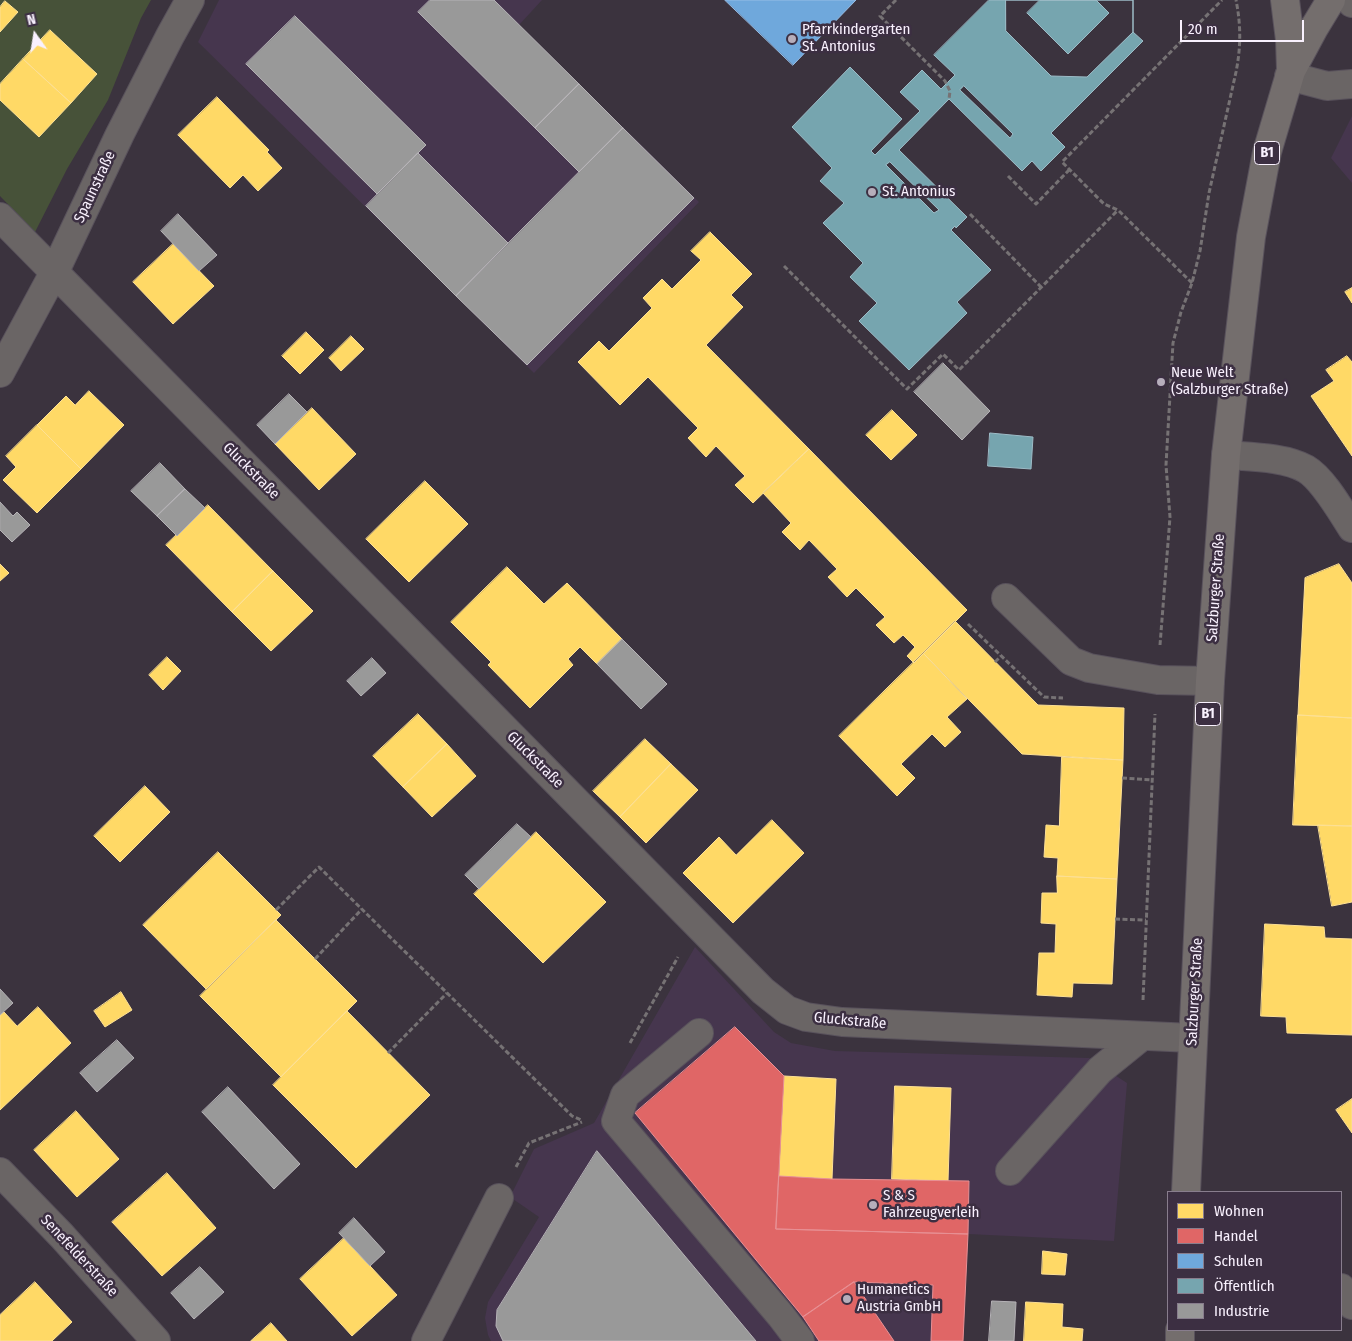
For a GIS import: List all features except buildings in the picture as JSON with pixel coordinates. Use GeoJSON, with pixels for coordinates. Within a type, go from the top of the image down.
{"type":"FeatureCollection","features":[{"type":"Feature","properties":{"kind":"main road"},"geometry":{"type":"LineString","coordinates":[[1285,0],[1290,32],[1290,74]]}},
{"type":"Feature","properties":{"kind":"main road","name":"Salzburger Straße"},"geometry":{"type":"LineString","coordinates":[[1186,1191],[1210,681],[1226,455],[1251,236],[1267,152],[1290,74],[1331,0]]}},
{"type":"Feature","properties":{"kind":"street","name":"Spaunstraße"},"geometry":{"type":"LineString","coordinates":[[0,373],[55,272],[120,134],[190,0]]}},
{"type":"Feature","properties":{"kind":"street"},"geometry":{"type":"LineString","coordinates":[[1290,74],[1327,86],[1352,84]]}},
{"type":"Feature","properties":{"kind":"street","name":"Gluckstraße"},"geometry":{"type":"LineString","coordinates":[[0,216],[763,991],[787,1010],[806,1017],[842,1022],[1192,1038]]}},
{"type":"Feature","properties":{"kind":"street"},"geometry":{"type":"LineString","coordinates":[[1226,455],[1284,461],[1307,470],[1320,482],[1352,528]]}},
{"type":"Feature","properties":{"kind":"street"},"geometry":{"type":"LineString","coordinates":[[1006,598],[1071,661],[1089,668],[1158,680],[1210,681]]}},
{"type":"Feature","properties":{"kind":"street"},"geometry":{"type":"LineString","coordinates":[[699,1033],[625,1095],[616,1121],[800,1341]]}},
{"type":"Feature","properties":{"kind":"street"},"geometry":{"type":"LineString","coordinates":[[1010,1171],[1100,1070],[1142,1036]]}},
{"type":"Feature","properties":{"kind":"street","name":"Senefelderstraße"},"geometry":{"type":"LineString","coordinates":[[0,1172],[62,1236],[156,1341]]}},
{"type":"Feature","properties":{"kind":"street"},"geometry":{"type":"LineString","coordinates":[[435,1338],[499,1198]]}},
{"type":"Feature","properties":{"kind":"street"},"geometry":{"type":"LineString","coordinates":[[1342,1290],[1352,1305]]}},
{"type":"Feature","properties":{"kind":"path"},"geometry":{"type":"LineString","coordinates":[[896,0],[880,16],[945,81],[950,91],[949,100]]}},
{"type":"Feature","properties":{"kind":"path"},"geometry":{"type":"LineString","coordinates":[[1192,283],[1118,210],[1104,204],[1062,162],[1222,0]]}},
{"type":"Feature","properties":{"kind":"path"},"geometry":{"type":"LineString","coordinates":[[1143,1006],[1158,680],[1170,517],[1166,465],[1173,343],[1180,312],[1192,283],[1200,251],[1209,193],[1240,52],[1240,31],[1236,0]]}},
{"type":"Feature","properties":{"kind":"path"},"geometry":{"type":"LineString","coordinates":[[1008,176],[1036,204],[1070,169]]}},
{"type":"Feature","properties":{"kind":"path"},"geometry":{"type":"LineString","coordinates":[[784,266],[907,389],[943,354],[959,370],[1118,210]]}},
{"type":"Feature","properties":{"kind":"path"},"geometry":{"type":"LineString","coordinates":[[970,214],[1042,288]]}},
{"type":"Feature","properties":{"kind":"path"},"geometry":{"type":"LineString","coordinates":[[995,662],[1001,656]]}},
{"type":"Feature","properties":{"kind":"path"},"geometry":{"type":"LineString","coordinates":[[1122,778],[1153,780]]}},
{"type":"Feature","properties":{"kind":"path"},"geometry":{"type":"LineString","coordinates":[[276,910],[319,867],[572,1116],[585,1121]]}},
{"type":"Feature","properties":{"kind":"path"},"geometry":{"type":"LineString","coordinates":[[315,959],[362,909]]}},
{"type":"Feature","properties":{"kind":"path"},"geometry":{"type":"LineString","coordinates":[[1115,919],[1146,920]]}},
{"type":"Feature","properties":{"kind":"path"},"geometry":{"type":"LineString","coordinates":[[388,1053],[447,993]]}},
{"type":"Feature","properties":{"kind":"shaded area"},"geometry":{"type":"Polygon","coordinates":[[[219,0],[542,0],[519,25],[699,202],[534,373],[198,42],[219,0]]]}},
{"type":"Feature","properties":{"kind":"shaded area"},"geometry":{"type":"Polygon","coordinates":[[[1352,116],[1352,183],[1331,158],[1352,116]]]}},
{"type":"Feature","properties":{"kind":"shaded area"},"geometry":{"type":"Polygon","coordinates":[[[695,947],[774,1032],[791,1043],[835,1051],[1089,1058],[1127,1083],[1114,1241],[968,1234],[963,1341],[491,1341],[485,1318],[488,1302],[539,1217],[510,1197],[534,1149],[594,1123],[695,947]]]}},
{"type":"Feature","properties":{"kind":"green space"},"geometry":{"type":"Polygon","coordinates":[[[0,0],[151,0],[141,18],[108,100],[67,169],[35,232],[0,196],[0,0]]]}},
{"type":"Feature","properties":{"kind":"place","name":"Pfarrkindergarten St. Antonius"},"geometry":{"type":"Point","coordinates":[792,39]}},
{"type":"Feature","properties":{"kind":"place","name":"St. Antonius"},"geometry":{"type":"Point","coordinates":[872,192]}},
{"type":"Feature","properties":{"kind":"place","name":"Neue Welt (Salzburger Straße)"},"geometry":{"type":"Point","coordinates":[1161,382]}},
{"type":"Feature","properties":{"kind":"place","name":"S & S Fahrzeugverleih"},"geometry":{"type":"Point","coordinates":[873,1205]}},
{"type":"Feature","properties":{"kind":"place","name":"Humanetics Austria GmbH"},"geometry":{"type":"Point","coordinates":[847,1299]}}]}
